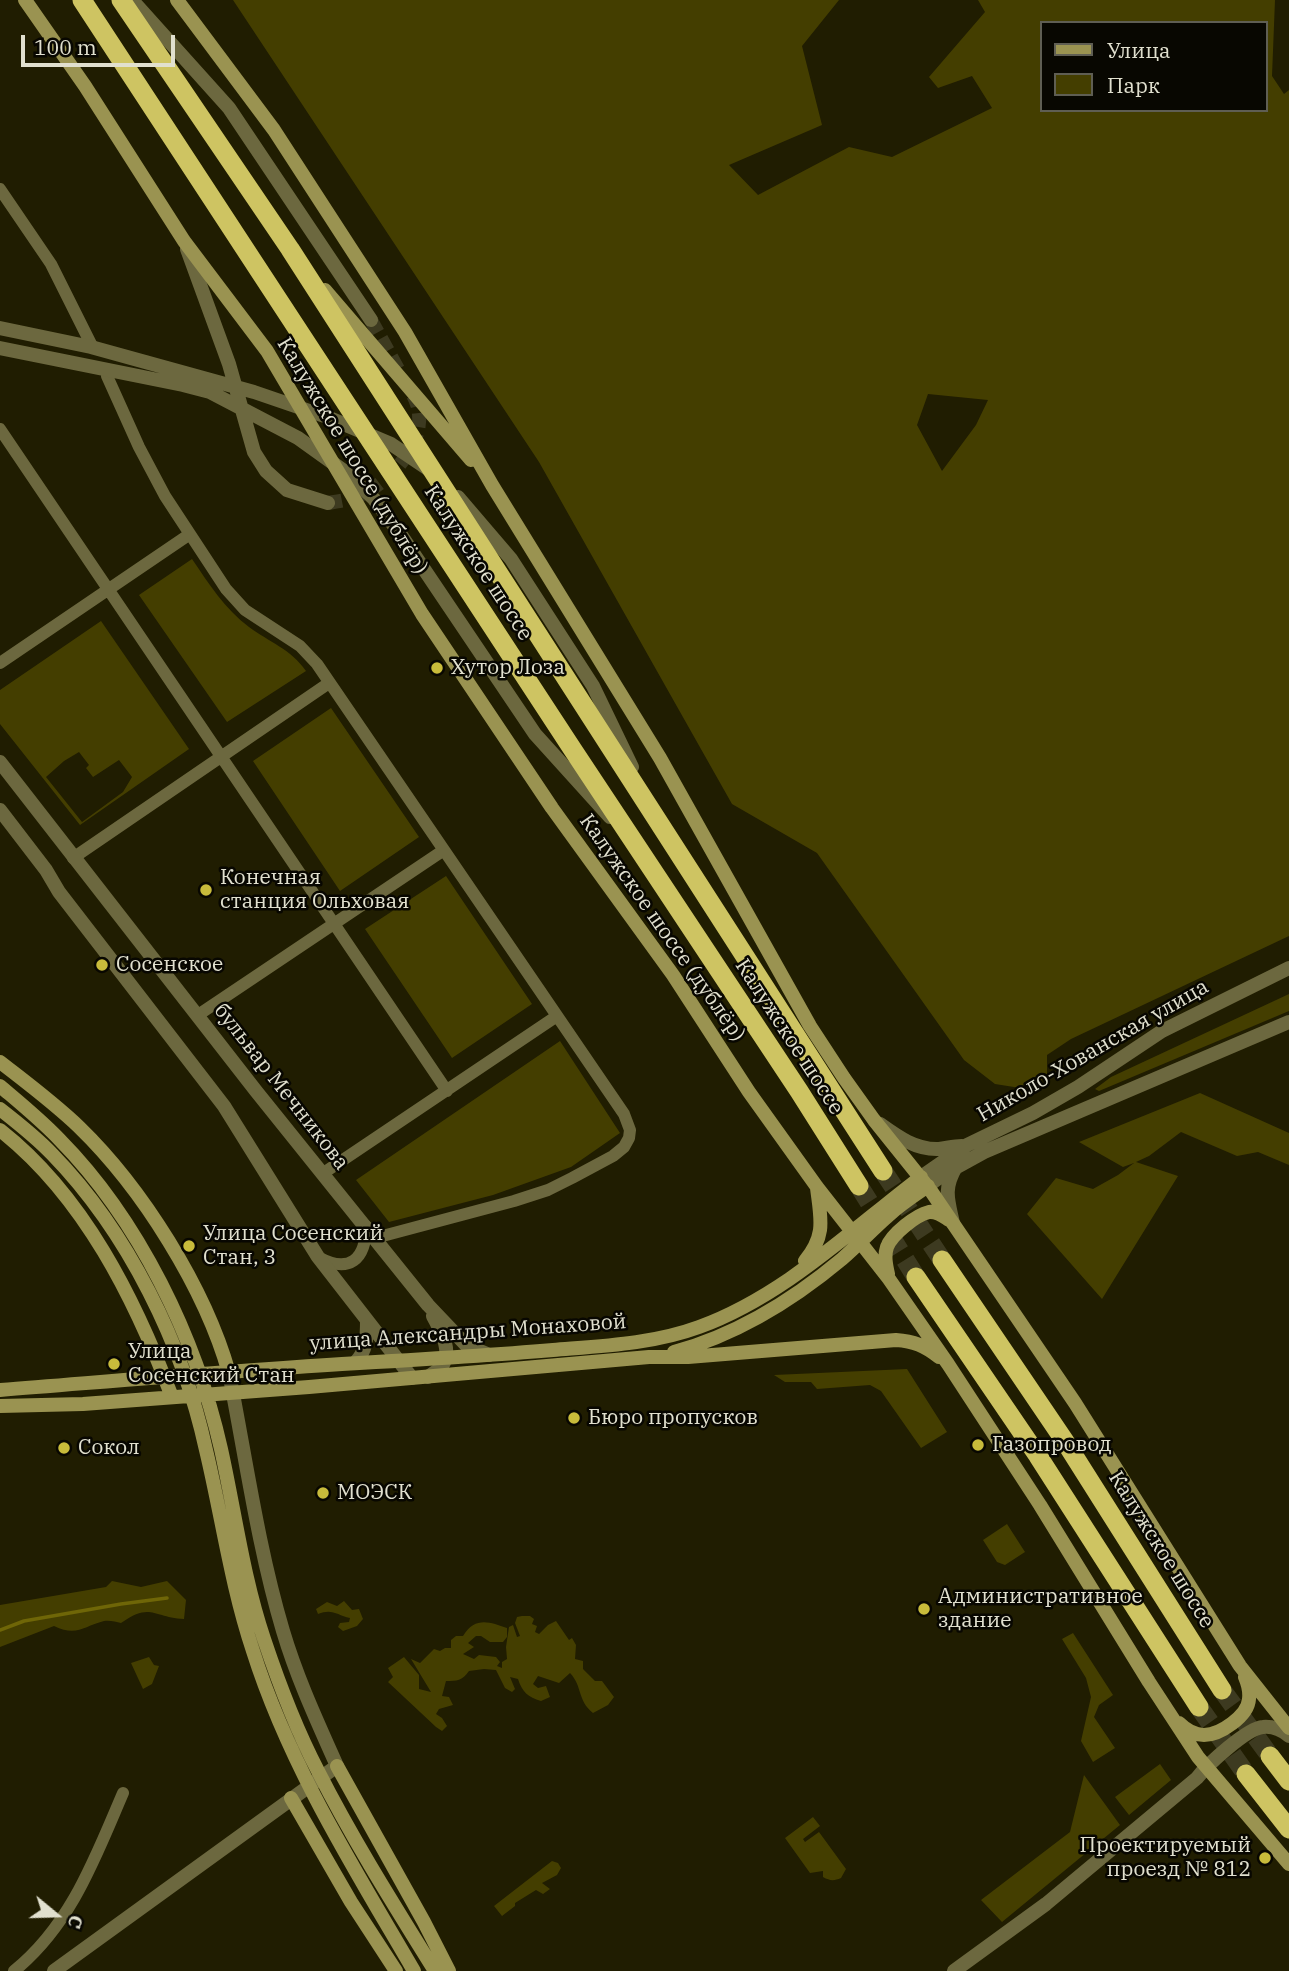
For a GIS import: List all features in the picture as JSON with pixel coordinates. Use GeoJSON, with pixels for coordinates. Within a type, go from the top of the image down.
{"type":"FeatureCollection","features":[{"type":"Feature","properties":{"kind":"highway","name":"Калужское шоссе"},"geometry":{"type":"LineString","coordinates":[[82,0],[859,1186]]}},
{"type":"Feature","properties":{"kind":"highway","name":"Калужское шоссе"},"geometry":{"type":"LineString","coordinates":[[121,0],[290,249],[883,1171]]}},
{"type":"Feature","properties":{"kind":"highway","name":"Калужское шоссе"},"geometry":{"type":"LineString","coordinates":[[942,1260],[1064,1440],[1222,1690]]}},
{"type":"Feature","properties":{"kind":"highway"},"geometry":{"type":"LineString","coordinates":[[916,1277],[1038,1456],[1199,1707]]}},
{"type":"Feature","properties":{"kind":"highway"},"geometry":{"type":"LineString","coordinates":[[1270,1756],[1289,1780]]}},
{"type":"Feature","properties":{"kind":"highway"},"geometry":{"type":"LineString","coordinates":[[1245,1774],[1289,1829]]}},
{"type":"Feature","properties":{"kind":"main road","name":"Калужское шоссе (дублёр)"},"geometry":{"type":"LineString","coordinates":[[25,0],[85,86],[184,241],[267,351],[422,614],[552,808],[673,975],[749,1092],[817,1187],[889,1279],[948,1364],[1040,1505],[1149,1682],[1206,1766],[1289,1864]]}},
{"type":"Feature","properties":{"kind":"main road"},"geometry":{"type":"LineString","coordinates":[[177,0],[281,141],[405,332],[492,485],[660,758],[810,1026],[874,1120],[925,1181],[1075,1404],[1240,1666],[1289,1728]]}},
{"type":"Feature","properties":{"kind":"main road"},"geometry":{"type":"LineString","coordinates":[[290,249],[492,485]]}},
{"type":"Feature","properties":{"kind":"main road"},"geometry":{"type":"LineString","coordinates":[[0,1062],[80,1129],[144,1203],[186,1272],[223,1350],[229,1373]]}},
{"type":"Feature","properties":{"kind":"main road"},"geometry":{"type":"LineString","coordinates":[[0,1086],[60,1139],[92,1176],[121,1217],[162,1285],[178,1319],[204,1385],[221,1448],[247,1582],[285,1698],[414,1971]]}},
{"type":"Feature","properties":{"kind":"main road"},"geometry":{"type":"LineString","coordinates":[[0,1109],[52,1154],[81,1186],[143,1280],[189,1386],[206,1450],[233,1583],[271,1702],[305,1778],[374,1888],[435,1971]]}},
{"type":"Feature","properties":{"kind":"main road"},"geometry":{"type":"LineString","coordinates":[[0,1130],[57,1186],[92,1232],[152,1347],[172,1397]]}},
{"type":"Feature","properties":{"kind":"main road"},"geometry":{"type":"LineString","coordinates":[[856,1236],[891,1213],[925,1181]]}},
{"type":"Feature","properties":{"kind":"main road"},"geometry":{"type":"LineString","coordinates":[[792,1276],[815,1249],[819,1240],[821,1225],[817,1187]]}},
{"type":"Feature","properties":{"kind":"main road"},"geometry":{"type":"LineString","coordinates":[[889,1279],[885,1258],[887,1246],[894,1234],[930,1212],[939,1213],[953,1223]]}},
{"type":"Feature","properties":{"kind":"main road","name":"улица Александры Монаховой"},"geometry":{"type":"LineString","coordinates":[[0,1390],[355,1363],[444,1359],[615,1345],[663,1337],[699,1327],[727,1314],[778,1287],[832,1246],[856,1236]]}},
{"type":"Feature","properties":{"kind":"main road","name":"улица Александры Монаховой"},"geometry":{"type":"LineString","coordinates":[[649,1357],[711,1340],[748,1323],[805,1287],[843,1258],[856,1236]]}},
{"type":"Feature","properties":{"kind":"main road","name":"улица Александры Монаховой"},"geometry":{"type":"LineString","coordinates":[[0,1406],[83,1404],[233,1393],[649,1357],[688,1357],[896,1340],[913,1341],[948,1364]]}},
{"type":"Feature","properties":{"kind":"main road"},"geometry":{"type":"LineString","coordinates":[[1173,1718],[1194,1734],[1206,1735],[1227,1726],[1244,1711],[1250,1698],[1249,1686],[1240,1666]]}},
{"type":"Feature","properties":{"kind":"main road"},"geometry":{"type":"LineString","coordinates":[[337,1766],[425,1922],[449,1971]]}},
{"type":"Feature","properties":{"kind":"main road"},"geometry":{"type":"LineString","coordinates":[[291,1798],[351,1902],[396,1971]]}},
{"type":"Feature","properties":{"kind":"street"},"geometry":{"type":"LineString","coordinates":[[132,0],[229,108],[370,320]]}},
{"type":"Feature","properties":{"kind":"street"},"geometry":{"type":"LineString","coordinates":[[0,189],[51,264],[91,344]]}},
{"type":"Feature","properties":{"kind":"street"},"geometry":{"type":"LineString","coordinates":[[184,241],[229,364],[254,452],[266,471],[287,490],[328,503]]}},
{"type":"Feature","properties":{"kind":"street"},"geometry":{"type":"LineString","coordinates":[[0,328],[91,347],[198,376],[327,417],[391,444],[442,479],[511,559],[593,686],[662,828]]}},
{"type":"Feature","properties":{"kind":"street"},"geometry":{"type":"LineString","coordinates":[[0,348],[183,385],[210,393],[298,439],[344,471],[374,499],[401,535],[535,734],[639,850]]}},
{"type":"Feature","properties":{"kind":"street"},"geometry":{"type":"LineString","coordinates":[[107,376],[165,496],[226,589],[239,604],[300,646],[312,658],[628,1120],[630,1134],[624,1147],[572,1178],[530,1196],[375,1238]]}},
{"type":"Feature","properties":{"kind":"street"},"geometry":{"type":"LineString","coordinates":[[0,429],[447,1091]]}},
{"type":"Feature","properties":{"kind":"street"},"geometry":{"type":"LineString","coordinates":[[0,663],[190,534]]}},
{"type":"Feature","properties":{"kind":"street"},"geometry":{"type":"LineString","coordinates":[[73,858],[329,683]]}},
{"type":"Feature","properties":{"kind":"street","name":"бульвар Мечникова"},"geometry":{"type":"LineString","coordinates":[[0,762],[322,1174],[428,1305],[466,1345],[491,1355]]}},
{"type":"Feature","properties":{"kind":"street"},"geometry":{"type":"LineString","coordinates":[[0,810],[46,870],[59,892],[224,1106],[317,1256],[412,1378]]}},
{"type":"Feature","properties":{"kind":"street"},"geometry":{"type":"LineString","coordinates":[[198,1015],[444,850]]}},
{"type":"Feature","properties":{"kind":"street","name":"Николо-Хованская улица"},"geometry":{"type":"LineString","coordinates":[[925,1181],[967,1145],[1050,1104],[1162,1031],[1289,968]]}},
{"type":"Feature","properties":{"kind":"street"},"geometry":{"type":"LineString","coordinates":[[322,1174],[557,1016]]}},
{"type":"Feature","properties":{"kind":"street","name":"Николо-Хованская улица"},"geometry":{"type":"LineString","coordinates":[[925,1181],[985,1152],[1289,1021]]}},
{"type":"Feature","properties":{"kind":"street"},"geometry":{"type":"LineString","coordinates":[[874,1120],[904,1141],[923,1147],[939,1149],[967,1145]]}},
{"type":"Feature","properties":{"kind":"street"},"geometry":{"type":"LineString","coordinates":[[953,1223],[946,1192],[956,1167]]}},
{"type":"Feature","properties":{"kind":"street"},"geometry":{"type":"LineString","coordinates":[[317,1256],[330,1264],[351,1263],[363,1247],[366,1226]]}},
{"type":"Feature","properties":{"kind":"street"},"geometry":{"type":"LineString","coordinates":[[428,1305],[445,1342],[442,1367],[428,1377]]}},
{"type":"Feature","properties":{"kind":"street"},"geometry":{"type":"LineString","coordinates":[[355,1363],[365,1348],[367,1320]]}},
{"type":"Feature","properties":{"kind":"street"},"geometry":{"type":"LineString","coordinates":[[54,1971],[337,1766],[304,1695],[283,1630],[266,1567],[229,1373]]}},
{"type":"Feature","properties":{"kind":"street"},"geometry":{"type":"LineString","coordinates":[[954,1971],[1046,1904],[1197,1778],[1206,1766],[1254,1729],[1273,1728],[1289,1736]]}},
{"type":"Feature","properties":{"kind":"street"},"geometry":{"type":"LineString","coordinates":[[15,1971],[40,1947],[72,1904],[123,1793]]}},
{"type":"Feature","properties":{"kind":"green space"},"geometry":{"type":"Polygon","coordinates":[[[233,0],[839,0],[802,46],[822,125],[729,165],[758,195],[849,147],[892,157],[992,108],[972,76],[938,88],[929,77],[985,12],[978,0],[1275,0],[1272,76],[1284,94],[1289,90],[1289,936],[1071,1039],[1047,1055],[1047,1075],[1033,1090],[995,1084],[964,1060],[817,853],[732,804],[539,462],[233,0]],[[928,394],[917,425],[942,471],[976,425],[988,400],[928,394]]]}},
{"type":"Feature","properties":{"kind":"green space"},"geometry":{"type":"Polygon","coordinates":[[[192,559],[232,612],[249,627],[287,651],[306,671],[227,722],[139,595],[192,559]]]}},
{"type":"Feature","properties":{"kind":"green space"},"geometry":{"type":"Polygon","coordinates":[[[101,621],[189,749],[80,825],[0,724],[0,690],[101,621]],[[79,752],[46,777],[82,822],[123,792],[132,777],[119,760],[93,777],[86,768],[89,765],[79,752]]]}},
{"type":"Feature","properties":{"kind":"green space"},"geometry":{"type":"Polygon","coordinates":[[[331,708],[419,837],[340,891],[253,761],[331,708]]]}},
{"type":"Feature","properties":{"kind":"green space"},"geometry":{"type":"Polygon","coordinates":[[[446,876],[532,1004],[452,1058],[365,929],[446,876]]]}},
{"type":"Feature","properties":{"kind":"green space"},"geometry":{"type":"Polygon","coordinates":[[[1289,994],[1289,1011],[1099,1091],[1095,1089],[1111,1077],[1289,994]]]}},
{"type":"Feature","properties":{"kind":"green space"},"geometry":{"type":"Polygon","coordinates":[[[560,1041],[620,1133],[571,1167],[493,1195],[389,1222],[356,1180],[560,1041]]]}},
{"type":"Feature","properties":{"kind":"green space"},"geometry":{"type":"Polygon","coordinates":[[[1200,1093],[1289,1133],[1289,1165],[1258,1152],[1237,1156],[1181,1132],[1149,1156],[1136,1162],[1178,1176],[1102,1299],[1027,1214],[1056,1178],[1093,1189],[1134,1163],[1123,1167],[1079,1142],[1200,1093]]]}},
{"type":"Feature","properties":{"kind":"green space"},"geometry":{"type":"Polygon","coordinates":[[[907,1369],[947,1432],[921,1448],[881,1391],[870,1385],[817,1389],[811,1382],[785,1382],[774,1375],[907,1369]]]}},
{"type":"Feature","properties":{"kind":"green space"},"geometry":{"type":"Polygon","coordinates":[[[1007,1524],[1025,1552],[1005,1565],[997,1562],[983,1540],[1007,1524]]]}},
{"type":"Feature","properties":{"kind":"green space"},"geometry":{"type":"Polygon","coordinates":[[[112,1581],[141,1587],[167,1581],[186,1600],[184,1619],[152,1612],[139,1613],[121,1623],[104,1621],[75,1631],[54,1626],[0,1647],[0,1605],[106,1587],[112,1581]]]}},
{"type":"Feature","properties":{"kind":"green space"},"geometry":{"type":"Polygon","coordinates":[[[344,1601],[352,1610],[359,1609],[363,1619],[357,1626],[343,1631],[338,1627],[340,1623],[349,1622],[350,1618],[331,1612],[318,1614],[316,1609],[327,1602],[337,1606],[344,1601]]]}},
{"type":"Feature","properties":{"kind":"green space"},"geometry":{"type":"Polygon","coordinates":[[[517,1617],[534,1619],[532,1624],[537,1626],[535,1632],[539,1634],[556,1621],[569,1640],[572,1638],[576,1645],[575,1659],[583,1661],[583,1669],[595,1681],[602,1681],[614,1697],[608,1705],[593,1713],[584,1703],[577,1683],[570,1673],[559,1683],[538,1676],[533,1684],[538,1688],[546,1686],[550,1697],[541,1701],[526,1693],[518,1679],[510,1677],[515,1689],[512,1692],[505,1688],[496,1670],[469,1671],[459,1680],[446,1681],[442,1696],[449,1697],[453,1705],[439,1709],[436,1714],[447,1726],[442,1731],[388,1682],[393,1677],[388,1668],[404,1657],[419,1675],[419,1689],[431,1692],[411,1659],[420,1663],[434,1649],[440,1651],[451,1648],[451,1640],[456,1636],[463,1636],[473,1625],[483,1622],[507,1628],[507,1637],[503,1642],[490,1642],[476,1636],[468,1643],[474,1647],[463,1654],[474,1659],[479,1655],[496,1657],[500,1662],[497,1666],[502,1668],[502,1662],[507,1659],[509,1627],[513,1625],[517,1637],[520,1636],[515,1623],[517,1617]]]}},
{"type":"Feature","properties":{"kind":"green space"},"geometry":{"type":"Polygon","coordinates":[[[1073,1633],[1113,1695],[1099,1705],[1094,1717],[1115,1748],[1093,1762],[1081,1741],[1091,1697],[1086,1678],[1062,1639],[1073,1633]]]}},
{"type":"Feature","properties":{"kind":"green space"},"geometry":{"type":"Polygon","coordinates":[[[149,1657],[154,1665],[159,1666],[152,1684],[143,1689],[131,1663],[149,1657]]]}},
{"type":"Feature","properties":{"kind":"green space"},"geometry":{"type":"Polygon","coordinates":[[[1160,1764],[1171,1780],[1129,1815],[1115,1797],[1160,1764]]]}},
{"type":"Feature","properties":{"kind":"green space"},"geometry":{"type":"Polygon","coordinates":[[[1084,1775],[1120,1825],[1002,1922],[981,1900],[1070,1832],[1084,1775]]]}},
{"type":"Feature","properties":{"kind":"green space"},"geometry":{"type":"Polygon","coordinates":[[[813,1817],[820,1826],[803,1839],[805,1842],[819,1832],[846,1869],[841,1878],[828,1879],[823,1877],[823,1871],[810,1873],[785,1838],[813,1817]]]}},
{"type":"Feature","properties":{"kind":"green space"},"geometry":{"type":"Polygon","coordinates":[[[552,1861],[558,1863],[561,1868],[557,1875],[542,1883],[550,1889],[543,1894],[536,1890],[515,1903],[515,1906],[502,1916],[494,1906],[552,1861]]]}},
{"type":"Feature","properties":{"kind":"waterway"},"geometry":{"type":"LineString","coordinates":[[0,1630],[24,1621],[167,1598]]}},
{"type":"Feature","properties":{"kind":"tunnel"},"geometry":{"type":"LineString","coordinates":[[371,320],[399,371]]}},
{"type":"Feature","properties":{"kind":"tunnel"},"geometry":{"type":"LineString","coordinates":[[328,503],[365,493],[400,464],[416,438],[419,423],[413,395]]}},
{"type":"Feature","properties":{"kind":"tunnel"},"geometry":{"type":"LineString","coordinates":[[883,1171],[942,1260]]}},
{"type":"Feature","properties":{"kind":"tunnel"},"geometry":{"type":"LineString","coordinates":[[859,1186],[916,1277]]}},
{"type":"Feature","properties":{"kind":"tunnel"},"geometry":{"type":"LineString","coordinates":[[1222,1690],[1270,1756]]}},
{"type":"Feature","properties":{"kind":"tunnel"},"geometry":{"type":"LineString","coordinates":[[1199,1707],[1246,1774]]}},
{"type":"Feature","properties":{"kind":"place","name":"Хутор Лоза"},"geometry":{"type":"Point","coordinates":[437,668]}},
{"type":"Feature","properties":{"kind":"place","name":"Конечная станция Ольховая"},"geometry":{"type":"Point","coordinates":[206,890]}},
{"type":"Feature","properties":{"kind":"place","name":"Сосенское"},"geometry":{"type":"Point","coordinates":[102,965]}},
{"type":"Feature","properties":{"kind":"place","name":"Улица Сосенский Стан, 3"},"geometry":{"type":"Point","coordinates":[189,1246]}},
{"type":"Feature","properties":{"kind":"place","name":"Улица Сосенский Стан"},"geometry":{"type":"Point","coordinates":[114,1364]}},
{"type":"Feature","properties":{"kind":"place","name":"Бюро пропусков"},"geometry":{"type":"Point","coordinates":[574,1418]}},
{"type":"Feature","properties":{"kind":"place","name":"Газопровод"},"geometry":{"type":"Point","coordinates":[978,1445]}},
{"type":"Feature","properties":{"kind":"place","name":"Сокол"},"geometry":{"type":"Point","coordinates":[64,1448]}},
{"type":"Feature","properties":{"kind":"place","name":"МОЭСК"},"geometry":{"type":"Point","coordinates":[323,1493]}},
{"type":"Feature","properties":{"kind":"place","name":"Административное здание"},"geometry":{"type":"Point","coordinates":[924,1609]}},
{"type":"Feature","properties":{"kind":"place","name":"Проектируемый проезд № 812"},"geometry":{"type":"Point","coordinates":[1265,1858]}}]}
